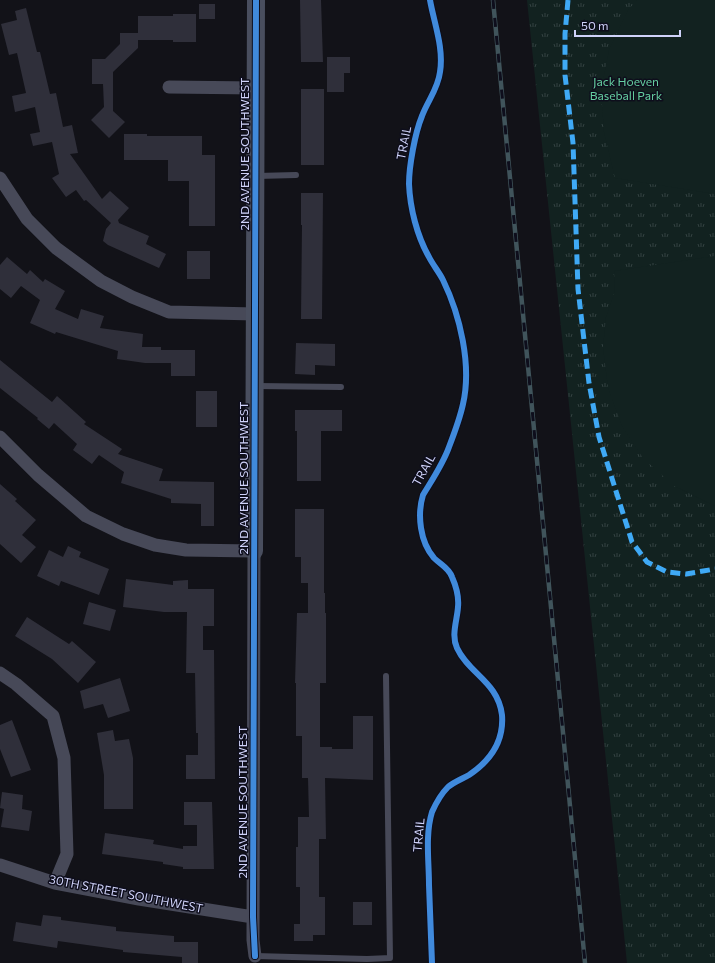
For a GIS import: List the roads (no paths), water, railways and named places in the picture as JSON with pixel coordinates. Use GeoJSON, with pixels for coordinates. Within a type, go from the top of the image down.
{"type":"FeatureCollection","features":[{"type":"Feature","properties":{"kind":"street","name":"2ND AVENUE SOUTHWEST"},"geometry":{"type":"LineString","coordinates":[[255,956],[253,917],[256,386],[256,0]]}},
{"type":"Feature","properties":{"kind":"street","name":"2ND AVENUE SOUTHWEST"},"geometry":{"type":"LineString","coordinates":[[169,87],[256,88]]}},
{"type":"Feature","properties":{"kind":"street"},"geometry":{"type":"LineString","coordinates":[[0,178],[27,219],[56,248],[101,281],[132,298],[169,312],[255,314]]}},
{"type":"Feature","properties":{"kind":"street"},"geometry":{"type":"LineString","coordinates":[[0,437],[38,475],[86,516],[123,534],[155,545],[186,550],[254,551]]}},
{"type":"Feature","properties":{"kind":"street"},"geometry":{"type":"LineString","coordinates":[[0,673],[16,684],[53,716],[64,758],[67,854],[55,883]]}},
{"type":"Feature","properties":{"kind":"street","name":"30TH STREET SOUTHWEST"},"geometry":{"type":"LineString","coordinates":[[0,865],[55,883],[139,899],[253,917]]}},
{"type":"Feature","properties":{"kind":"lane"},"geometry":{"type":"LineString","coordinates":[[256,176],[296,175]]}},
{"type":"Feature","properties":{"kind":"lane"},"geometry":{"type":"LineString","coordinates":[[256,386],[341,387]]}},
{"type":"Feature","properties":{"kind":"lane"},"geometry":{"type":"LineString","coordinates":[[255,956],[367,959],[390,958],[386,676]]}},
{"type":"Feature","properties":{"kind":"railway"},"geometry":{"type":"LineString","coordinates":[[493,0],[585,963]]}},
{"type":"Feature","properties":{"kind":"park label","name":"Jack Hoeven Baseball Park"},"geometry":{"type":"Point","coordinates":[626,89]}}]}
